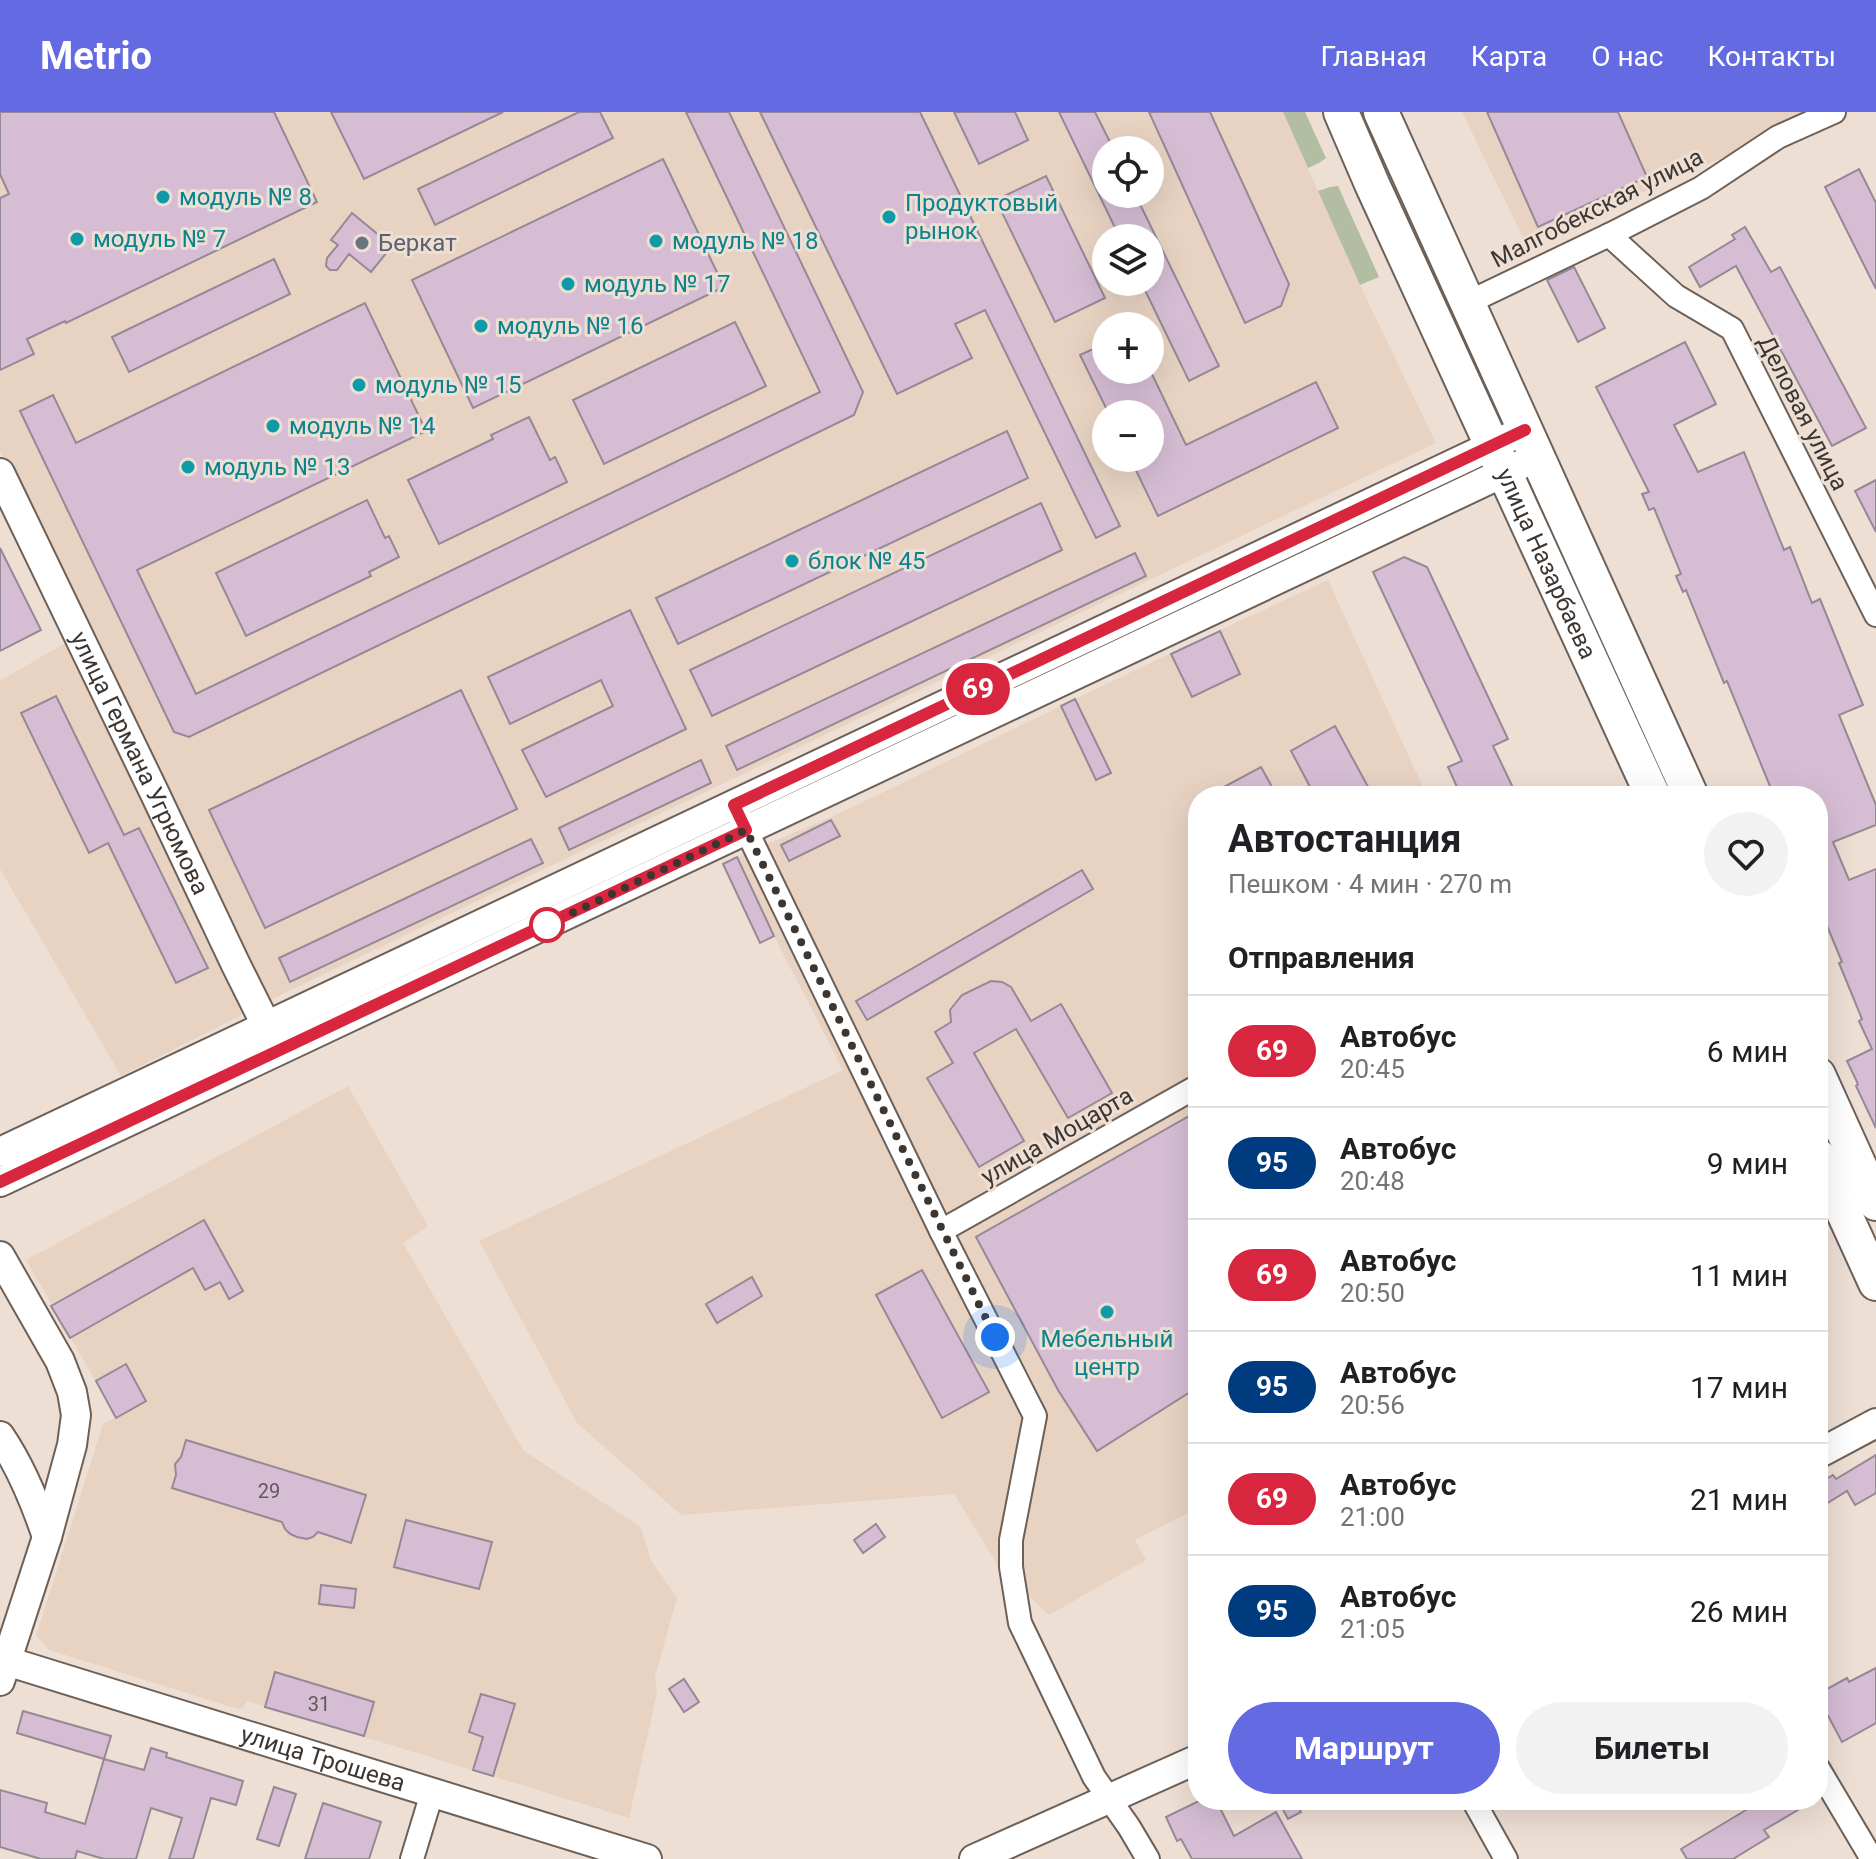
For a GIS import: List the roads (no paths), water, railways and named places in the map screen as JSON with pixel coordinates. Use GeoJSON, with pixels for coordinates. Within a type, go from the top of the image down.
{"type":"FeatureCollection","features":[{"type":"Feature","properties":{"kind":"main road","name":"улица Назарбаева"},"geometry":{"type":"LineString","coordinates":[[1341,112],[1648,786]]}},
{"type":"Feature","properties":{"kind":"main road","name":"улица Назарбаева"},"geometry":{"type":"LineString","coordinates":[[1381,112],[1686,786]]}},
{"type":"Feature","properties":{"kind":"main road"},"geometry":{"type":"LineString","coordinates":[[1828,1097],[1876,1203]]}},
{"type":"Feature","properties":{"kind":"main road"},"geometry":{"type":"LineString","coordinates":[[1828,1178],[1876,1283]]}},
{"type":"Feature","properties":{"kind":"street","name":"Малгобекская улица"},"geometry":{"type":"LineString","coordinates":[[1467,303],[1701,188],[1778,137],[1834,112]]}},
{"type":"Feature","properties":{"kind":"street","name":"Деловая улица"},"geometry":{"type":"LineString","coordinates":[[1609,235],[1676,296],[1732,329],[1876,615]]}},
{"type":"Feature","properties":{"kind":"street"},"geometry":{"type":"LineString","coordinates":[[0,1152],[273,1039],[746,830],[1531,443]]}},
{"type":"Feature","properties":{"kind":"street"},"geometry":{"type":"LineString","coordinates":[[0,1182],[273,1039],[734,805],[1498,459]]}},
{"type":"Feature","properties":{"kind":"street","name":"улица Германа Угрюмова"},"geometry":{"type":"LineString","coordinates":[[0,473],[273,1039]]}},
{"type":"Feature","properties":{"kind":"street"},"geometry":{"type":"LineString","coordinates":[[734,805],[941,1231],[1035,1416],[1011,1540],[1011,1567],[1020,1623],[1094,1777],[1148,1859]]}},
{"type":"Feature","properties":{"kind":"street","name":"улица Моцарта"},"geometry":{"type":"LineString","coordinates":[[941,1231],[1188,1092]]}},
{"type":"Feature","properties":{"kind":"street"},"geometry":{"type":"LineString","coordinates":[[0,1256],[60,1361],[72,1392],[76,1415],[72,1445],[47,1537],[2,1667]]}},
{"type":"Feature","properties":{"kind":"street"},"geometry":{"type":"LineString","coordinates":[[1828,1449],[1876,1423]]}},
{"type":"Feature","properties":{"kind":"street"},"geometry":{"type":"LineString","coordinates":[[0,1436],[25,1480],[47,1537]]}},
{"type":"Feature","properties":{"kind":"street","name":"улица Трошева"},"geometry":{"type":"LineString","coordinates":[[2,1667],[647,1859]]}},
{"type":"Feature","properties":{"kind":"street"},"geometry":{"type":"LineString","coordinates":[[974,1859],[1188,1763]]}},
{"type":"Feature","properties":{"kind":"street"},"geometry":{"type":"LineString","coordinates":[[1828,1785],[1872,1859]]}},
{"type":"Feature","properties":{"kind":"street"},"geometry":{"type":"LineString","coordinates":[[412,1859],[432,1793]]}},
{"type":"Feature","properties":{"kind":"street"},"geometry":{"type":"LineString","coordinates":[[1479,1810],[1506,1859]]}},
{"type":"Feature","properties":{"kind":"place","name":"модуль № 8"},"geometry":{"type":"Point","coordinates":[163,197]}},
{"type":"Feature","properties":{"kind":"place","name":"Продуктовый рынок"},"geometry":{"type":"Point","coordinates":[889,217]}},
{"type":"Feature","properties":{"kind":"place","name":"модуль № 7"},"geometry":{"type":"Point","coordinates":[77,239]}},
{"type":"Feature","properties":{"kind":"place","name":"модуль № 18"},"geometry":{"type":"Point","coordinates":[656,241]}},
{"type":"Feature","properties":{"kind":"place","name":"Беркат"},"geometry":{"type":"Point","coordinates":[362,243]}},
{"type":"Feature","properties":{"kind":"place","name":"модуль № 17"},"geometry":{"type":"Point","coordinates":[568,284]}},
{"type":"Feature","properties":{"kind":"place","name":"модуль № 16"},"geometry":{"type":"Point","coordinates":[481,326]}},
{"type":"Feature","properties":{"kind":"place","name":"модуль № 15"},"geometry":{"type":"Point","coordinates":[359,385]}},
{"type":"Feature","properties":{"kind":"place","name":"модуль № 14"},"geometry":{"type":"Point","coordinates":[273,426]}},
{"type":"Feature","properties":{"kind":"place","name":"модуль № 13"},"geometry":{"type":"Point","coordinates":[188,467]}},
{"type":"Feature","properties":{"kind":"place","name":"блок № 45"},"geometry":{"type":"Point","coordinates":[792,561]}},
{"type":"Feature","properties":{"kind":"place","name":"Мебельный центр"},"geometry":{"type":"Point","coordinates":[1107,1312]}}]}
